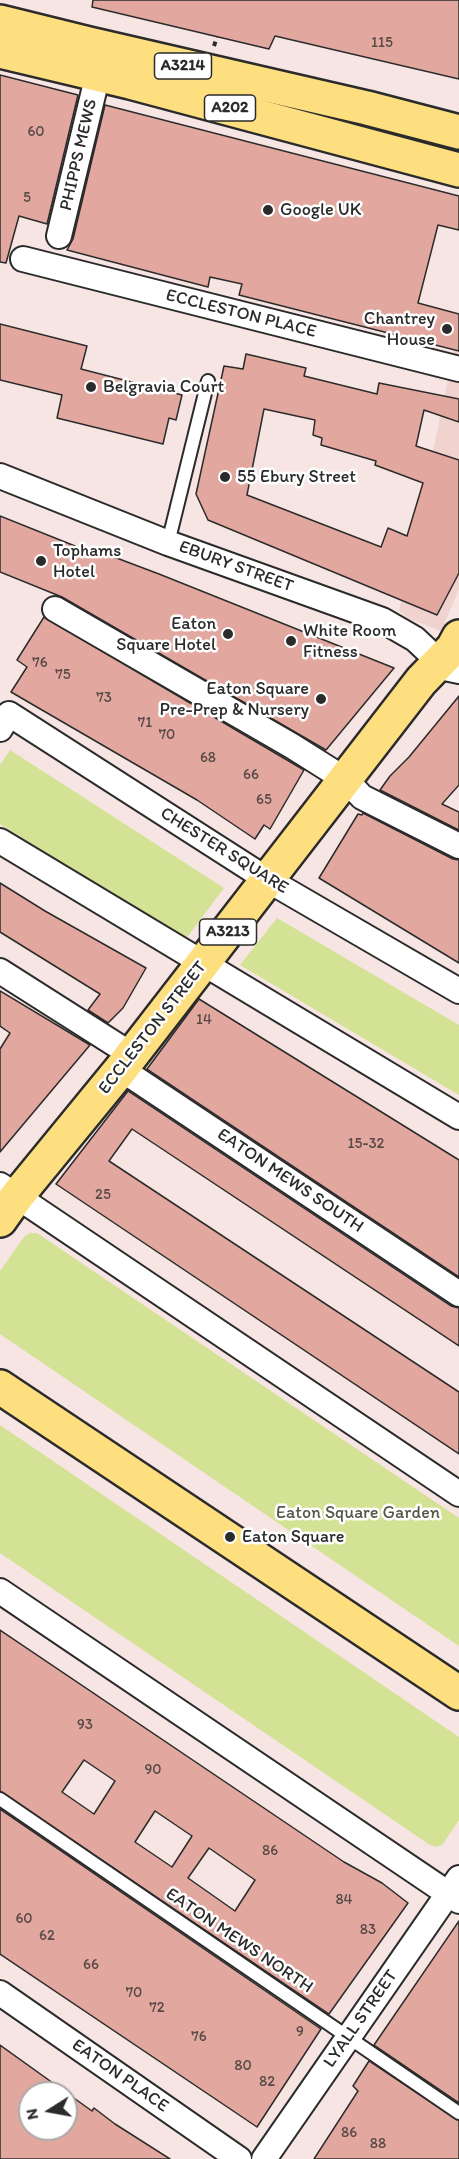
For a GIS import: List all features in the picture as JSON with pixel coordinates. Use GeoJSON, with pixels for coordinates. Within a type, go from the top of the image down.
{"type":"FeatureCollection","features":[{"type":"Feature","properties":{"kind":"main road","name":"A3214"},"geometry":{"type":"LineString","coordinates":[[0,22],[367,108],[459,132]]}},
{"type":"Feature","properties":{"kind":"main road","name":"A202"},"geometry":{"type":"LineString","coordinates":[[0,51],[98,74],[459,170]]}},
{"type":"Feature","properties":{"kind":"main road","name":"ECCLESTON STREET"},"geometry":{"type":"LineString","coordinates":[[6,1200],[126,1062],[421,681],[447,668],[459,637]]}},
{"type":"Feature","properties":{"kind":"main road"},"geometry":{"type":"LineString","coordinates":[[0,1386],[459,1693]]}},
{"type":"Feature","properties":{"kind":"street","name":"PHIPPS MEWS"},"geometry":{"type":"LineString","coordinates":[[59,236],[98,74]]}},
{"type":"Feature","properties":{"kind":"street","name":"ECCLESTON PLACE"},"geometry":{"type":"LineString","coordinates":[[23,259],[459,369]]}},
{"type":"Feature","properties":{"kind":"street","name":"EBURY STREET"},"geometry":{"type":"LineString","coordinates":[[0,477],[168,543],[388,622],[416,639],[447,668]]}},
{"type":"Feature","properties":{"kind":"street"},"geometry":{"type":"LineString","coordinates":[[55,609],[292,746],[346,780],[362,796],[459,846]]}},
{"type":"Feature","properties":{"kind":"street","name":"CHESTER SQUARE"},"geometry":{"type":"LineString","coordinates":[[0,729],[9,714],[268,880],[459,991]]}},
{"type":"Feature","properties":{"kind":"street"},"geometry":{"type":"LineString","coordinates":[[0,841],[459,1117]]}},
{"type":"Feature","properties":{"kind":"street","name":"EATON MEWS SOUTH"},"geometry":{"type":"LineString","coordinates":[[0,971],[126,1062],[459,1294]]}},
{"type":"Feature","properties":{"kind":"street"},"geometry":{"type":"LineString","coordinates":[[6,1200],[459,1494]]}},
{"type":"Feature","properties":{"kind":"street"},"geometry":{"type":"LineString","coordinates":[[0,1591],[455,1891]]}},
{"type":"Feature","properties":{"kind":"street","name":"LYALL STREET"},"geometry":{"type":"LineString","coordinates":[[264,2159],[278,2149],[348,2038],[455,1891]]}},
{"type":"Feature","properties":{"kind":"street","name":"EATON PLACE"},"geometry":{"type":"LineString","coordinates":[[0,1993],[239,2159]]}},
{"type":"Feature","properties":{"kind":"lane"},"geometry":{"type":"LineString","coordinates":[[168,543],[208,381]]}},
{"type":"Feature","properties":{"kind":"lane","name":"EATON MEWS NORTH"},"geometry":{"type":"LineString","coordinates":[[0,1799],[459,2113]]}},
{"type":"Feature","properties":{"kind":"shaded area"},"geometry":{"type":"Polygon","coordinates":[[[459,328],[459,589],[441,631],[408,618],[399,611],[459,328]]]}},
{"type":"Feature","properties":{"kind":"green space"},"geometry":{"type":"Polygon","coordinates":[[[10,750],[224,888],[185,940],[0,824],[0,765],[10,750]]]}},
{"type":"Feature","properties":{"kind":"green space"},"geometry":{"type":"Polygon","coordinates":[[[277,918],[459,1025],[459,1095],[240,965],[277,918]]]}},
{"type":"Feature","properties":{"kind":"green space","name":"Eaton Square Garden"},"geometry":{"type":"Polygon","coordinates":[[[30,1233],[37,1233],[459,1518],[459,1646],[0,1334],[0,1271],[24,1237],[30,1233]]]}},
{"type":"Feature","properties":{"kind":"green space"},"geometry":{"type":"Polygon","coordinates":[[[0,1425],[459,1737],[459,1820],[443,1844],[437,1847],[430,1845],[0,1553],[0,1425]]]}},
{"type":"Feature","properties":{"kind":"building"},"geometry":{"type":"Polygon","coordinates":[[[93,0],[459,0],[459,79],[275,36],[269,49],[92,7],[93,0]]]}},
{"type":"Feature","properties":{"kind":"building"},"geometry":{"type":"Polygon","coordinates":[[[0,75],[78,95],[47,224],[19,216],[6,263],[0,262],[0,75]]]}},
{"type":"Feature","properties":{"kind":"building","name":"Google UK"},"geometry":{"type":"Polygon","coordinates":[[[105,105],[459,196],[459,230],[438,225],[418,303],[459,314],[459,351],[239,295],[242,284],[210,277],[208,287],[67,250],[73,239],[105,105]]]}},
{"type":"Feature","properties":{"kind":"building","name":"Belgravia Court"},"geometry":{"type":"Polygon","coordinates":[[[0,324],[87,346],[81,369],[182,395],[176,420],[169,418],[163,444],[57,418],[62,395],[0,380],[0,324]]]}},
{"type":"Feature","properties":{"kind":"building","name":"55 Ebury Street"},"geometry":{"type":"Polygon","coordinates":[[[246,354],[306,368],[304,376],[377,394],[379,383],[459,399],[459,422],[424,410],[416,446],[459,460],[459,573],[437,615],[208,520],[196,494],[224,366],[243,369],[246,354]],[[264,409],[247,495],[381,547],[388,528],[407,536],[423,483],[375,465],[376,461],[321,445],[322,438],[313,435],[315,420],[264,409]]]}},
{"type":"Feature","properties":{"kind":"building"},"geometry":{"type":"Polygon","coordinates":[[[0,516],[85,550],[106,554],[159,574],[394,668],[326,750],[62,597],[0,572],[0,516]]]}},
{"type":"Feature","properties":{"kind":"building"},"geometry":{"type":"Polygon","coordinates":[[[44,617],[304,770],[270,829],[264,825],[255,839],[197,800],[11,692],[27,667],[17,660],[44,617]]]}},
{"type":"Feature","properties":{"kind":"building"},"geometry":{"type":"Polygon","coordinates":[[[459,696],[459,785],[442,804],[459,812],[459,830],[380,790],[459,696]]]}},
{"type":"Feature","properties":{"kind":"building"},"geometry":{"type":"Polygon","coordinates":[[[363,813],[459,860],[459,963],[319,878],[358,814],[363,813]]]}},
{"type":"Feature","properties":{"kind":"building"},"geometry":{"type":"Polygon","coordinates":[[[0,883],[146,968],[123,1008],[108,1023],[88,1010],[100,994],[0,932],[0,883]]]}},
{"type":"Feature","properties":{"kind":"building"},"geometry":{"type":"Polygon","coordinates":[[[0,991],[90,1045],[0,1152],[0,1049],[10,1033],[0,1026],[0,991]]]}},
{"type":"Feature","properties":{"kind":"building"},"geometry":{"type":"Polygon","coordinates":[[[199,999],[459,1160],[459,1277],[147,1069],[199,999]]]}},
{"type":"Feature","properties":{"kind":"building"},"geometry":{"type":"Polygon","coordinates":[[[128,1091],[451,1306],[459,1308],[459,1346],[132,1129],[109,1161],[459,1392],[459,1454],[56,1184],[128,1091]]]}},
{"type":"Feature","properties":{"kind":"building"},"geometry":{"type":"Polygon","coordinates":[[[0,1630],[344,1862],[382,1883],[408,1903],[329,2014],[0,1791],[0,1630]],[[84,1760],[62,1792],[94,1814],[115,1781],[84,1760]],[[155,1811],[135,1842],[172,1867],[192,1836],[155,1811]],[[209,1848],[188,1878],[235,1911],[255,1880],[209,1848]]]}},
{"type":"Feature","properties":{"kind":"building"},"geometry":{"type":"Polygon","coordinates":[[[0,1809],[321,2029],[257,2127],[0,1954],[0,1809]]]}},
{"type":"Feature","properties":{"kind":"building"},"geometry":{"type":"Polygon","coordinates":[[[459,1921],[459,2103],[374,2045],[459,1921]]]}},
{"type":"Feature","properties":{"kind":"building"},"geometry":{"type":"Polygon","coordinates":[[[0,2045],[50,2081],[18,2081],[18,2141],[78,2141],[78,2101],[92,2111],[94,2108],[170,2159],[0,2159],[0,2045]]]}},
{"type":"Feature","properties":{"kind":"building"},"geometry":{"type":"Polygon","coordinates":[[[369,2061],[459,2121],[459,2159],[314,2159],[358,2091],[353,2086],[369,2061]]]}},
{"type":"Feature","properties":{"kind":"place","name":"Google UK"},"geometry":{"type":"Point","coordinates":[268,210]}},
{"type":"Feature","properties":{"kind":"place","name":"Chantrey House"},"geometry":{"type":"Point","coordinates":[447,329]}},
{"type":"Feature","properties":{"kind":"place","name":"Belgravia Court"},"geometry":{"type":"Point","coordinates":[91,387]}},
{"type":"Feature","properties":{"kind":"place","name":"55 Ebury Street"},"geometry":{"type":"Point","coordinates":[225,477]}},
{"type":"Feature","properties":{"kind":"place","name":"Tophams Hotel"},"geometry":{"type":"Point","coordinates":[41,561]}},
{"type":"Feature","properties":{"kind":"place","name":"Eaton Square Hotel"},"geometry":{"type":"Point","coordinates":[228,634]}},
{"type":"Feature","properties":{"kind":"place","name":"White Room Fitness"},"geometry":{"type":"Point","coordinates":[291,641]}},
{"type":"Feature","properties":{"kind":"place","name":"Eaton Square Pre-Prep & Nursery"},"geometry":{"type":"Point","coordinates":[321,699]}},
{"type":"Feature","properties":{"kind":"place","name":"Eaton Square"},"geometry":{"type":"Point","coordinates":[230,1537]}}]}
